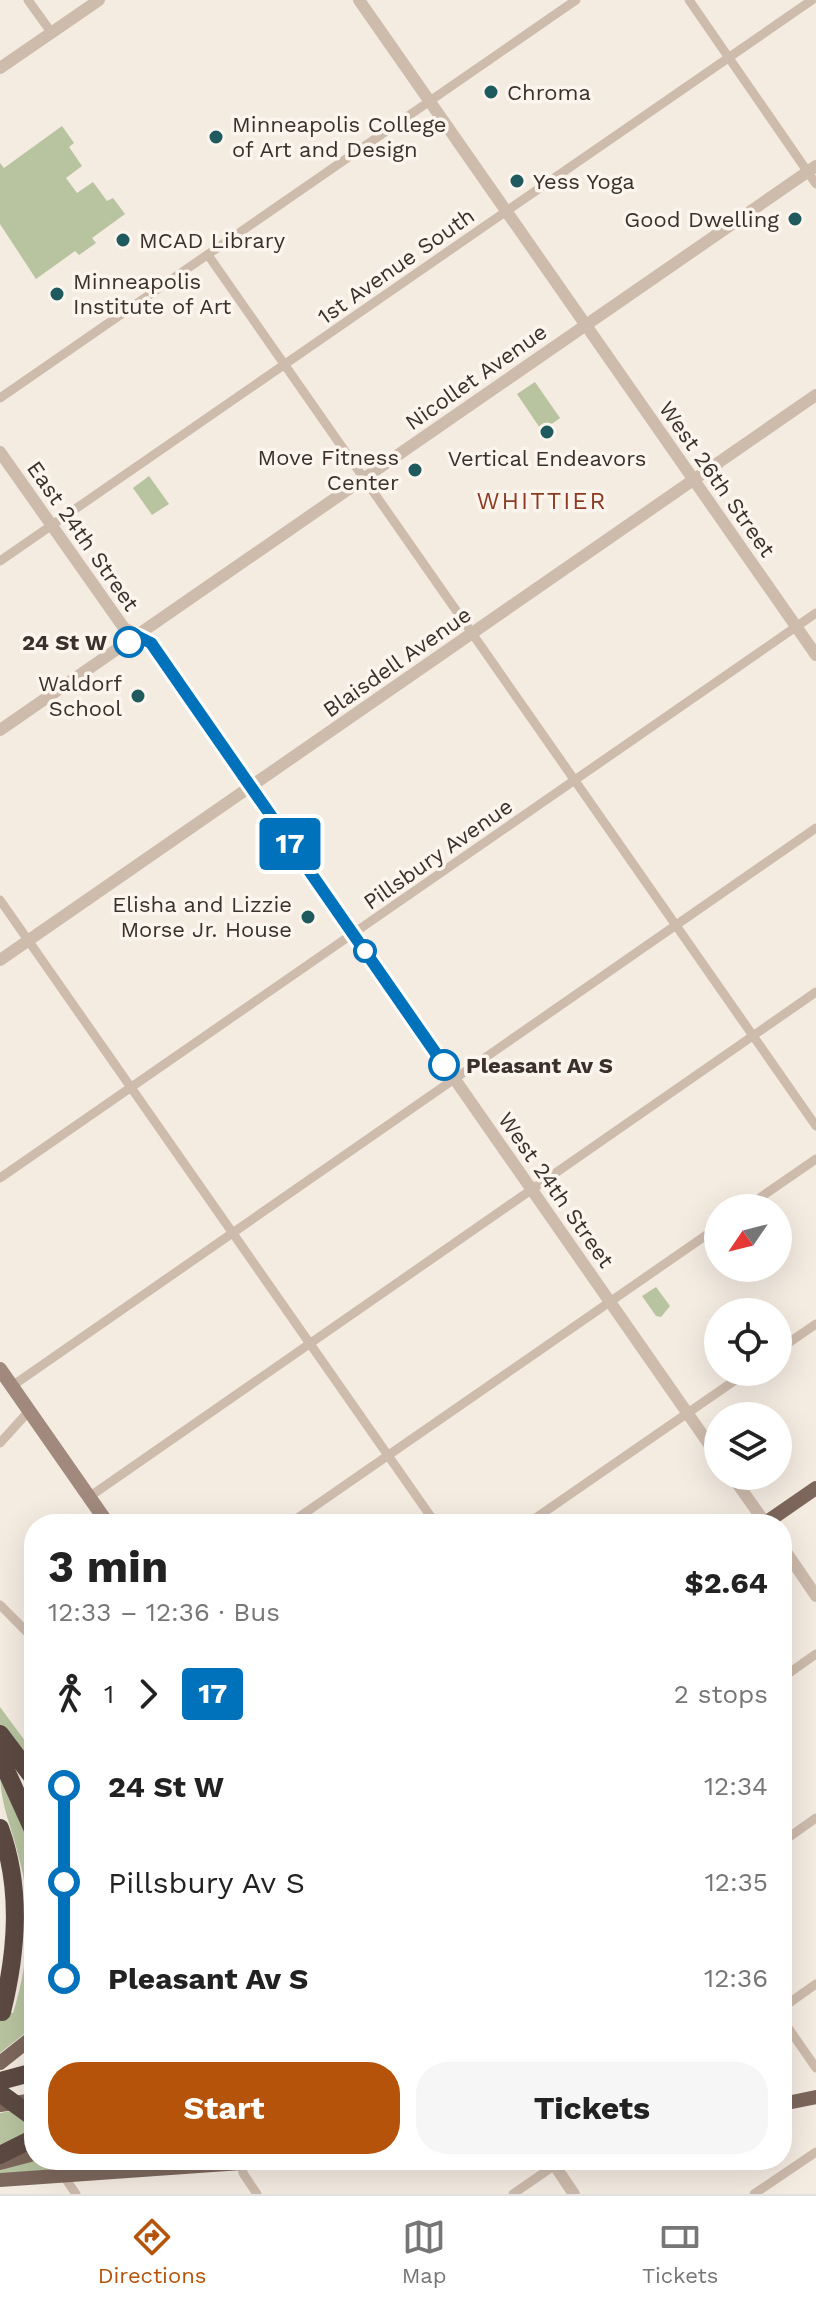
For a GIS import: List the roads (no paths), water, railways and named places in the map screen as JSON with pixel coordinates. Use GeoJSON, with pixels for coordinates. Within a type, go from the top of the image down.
{"type":"FeatureCollection","features":[{"type":"Feature","properties":{"kind":"highway"},"geometry":{"type":"LineString","coordinates":[[0,1734],[24,1766]]}},
{"type":"Feature","properties":{"kind":"highway"},"geometry":{"type":"LineString","coordinates":[[0,1756],[24,1798]]}},
{"type":"Feature","properties":{"kind":"highway"},"geometry":{"type":"LineString","coordinates":[[0,1756],[24,1810]]}},
{"type":"Feature","properties":{"kind":"highway"},"geometry":{"type":"LineString","coordinates":[[0,1828],[11,1870],[15,1916],[2,2012]]}},
{"type":"Feature","properties":{"kind":"highway"},"geometry":{"type":"LineString","coordinates":[[0,2081],[24,2075]]}},
{"type":"Feature","properties":{"kind":"highway"},"geometry":{"type":"LineString","coordinates":[[0,2093],[24,2111]]}},
{"type":"Feature","properties":{"kind":"highway"},"geometry":{"type":"LineString","coordinates":[[0,2155],[24,2143]]}},
{"type":"Feature","properties":{"kind":"main road"},"geometry":{"type":"LineString","coordinates":[[0,1369],[101,1514]]}},
{"type":"Feature","properties":{"kind":"main road"},"geometry":{"type":"LineString","coordinates":[[779,1514],[816,1488]]}},
{"type":"Feature","properties":{"kind":"main road"},"geometry":{"type":"LineString","coordinates":[[0,2063],[24,2044]]}},
{"type":"Feature","properties":{"kind":"main road"},"geometry":{"type":"LineString","coordinates":[[792,2094],[816,2095]]}},
{"type":"Feature","properties":{"kind":"main road"},"geometry":{"type":"LineString","coordinates":[[792,2101],[816,2095]]}},
{"type":"Feature","properties":{"kind":"main road"},"geometry":{"type":"LineString","coordinates":[[0,2105],[24,2101]]}},
{"type":"Feature","properties":{"kind":"main road"},"geometry":{"type":"LineString","coordinates":[[0,2163],[24,2157]]}},
{"type":"Feature","properties":{"kind":"main road"},"geometry":{"type":"LineString","coordinates":[[0,2180],[138,2170]]}},
{"type":"Feature","properties":{"kind":"street"},"geometry":{"type":"LineString","coordinates":[[28,0],[51,32]]}},
{"type":"Feature","properties":{"kind":"street"},"geometry":{"type":"LineString","coordinates":[[0,68],[99,0]]}},
{"type":"Feature","properties":{"kind":"street","name":"West 26th Street"},"geometry":{"type":"LineString","coordinates":[[359,0],[816,655]]}},
{"type":"Feature","properties":{"kind":"street"},"geometry":{"type":"LineString","coordinates":[[0,398],[576,0]]}},
{"type":"Feature","properties":{"kind":"street"},"geometry":{"type":"LineString","coordinates":[[689,0],[812,169],[816,184]]}},
{"type":"Feature","properties":{"kind":"street","name":"1st Avenue South"},"geometry":{"type":"LineString","coordinates":[[0,561],[812,0]]}},
{"type":"Feature","properties":{"kind":"street","name":"Nicollet Avenue"},"geometry":{"type":"LineString","coordinates":[[0,730],[812,169]]}},
{"type":"Feature","properties":{"kind":"street"},"geometry":{"type":"LineString","coordinates":[[208,255],[816,1126]]}},
{"type":"Feature","properties":{"kind":"street","name":"Blaisdell Avenue"},"geometry":{"type":"LineString","coordinates":[[0,960],[816,395]]}},
{"type":"Feature","properties":{"kind":"street","name":"East 24th Street"},"geometry":{"type":"LineString","coordinates":[[0,452],[124,628],[137,636]]}},
{"type":"Feature","properties":{"kind":"street","name":"Pillsbury Avenue"},"geometry":{"type":"LineString","coordinates":[[0,1178],[133,1089],[816,613]]}},
{"type":"Feature","properties":{"kind":"street","name":"West 24th Street"},"geometry":{"type":"LineString","coordinates":[[137,636],[151,643],[704,1437]]}},
{"type":"Feature","properties":{"kind":"street"},"geometry":{"type":"LineString","coordinates":[[12,1386],[816,828]]}},
{"type":"Feature","properties":{"kind":"street"},"geometry":{"type":"LineString","coordinates":[[0,900],[429,1514]]}},
{"type":"Feature","properties":{"kind":"street"},"geometry":{"type":"LineString","coordinates":[[89,1497],[816,992]]}},
{"type":"Feature","properties":{"kind":"street"},"geometry":{"type":"LineString","coordinates":[[765,1194],[816,1159]]}},
{"type":"Feature","properties":{"kind":"street"},"geometry":{"type":"LineString","coordinates":[[303,1514],[704,1237]]}},
{"type":"Feature","properties":{"kind":"street"},"geometry":{"type":"LineString","coordinates":[[792,1340],[816,1324]]}},
{"type":"Feature","properties":{"kind":"street"},"geometry":{"type":"LineString","coordinates":[[541,1514],[727,1386]]}},
{"type":"Feature","properties":{"kind":"street"},"geometry":{"type":"LineString","coordinates":[[0,1443],[29,1411]]}},
{"type":"Feature","properties":{"kind":"street"},"geometry":{"type":"LineString","coordinates":[[742,1490],[758,1514]]}},
{"type":"Feature","properties":{"kind":"street"},"geometry":{"type":"LineString","coordinates":[[792,1561],[816,1596]]}},
{"type":"Feature","properties":{"kind":"street"},"geometry":{"type":"LineString","coordinates":[[0,1605],[24,1629]]}},
{"type":"Feature","properties":{"kind":"street"},"geometry":{"type":"LineString","coordinates":[[792,1671],[816,1654]]}},
{"type":"Feature","properties":{"kind":"street"},"geometry":{"type":"LineString","coordinates":[[792,1835],[816,1818]]}},
{"type":"Feature","properties":{"kind":"street"},"geometry":{"type":"LineString","coordinates":[[792,2001],[816,1984]]}},
{"type":"Feature","properties":{"kind":"street"},"geometry":{"type":"LineString","coordinates":[[792,2033],[816,2068]]}},
{"type":"Feature","properties":{"kind":"street"},"geometry":{"type":"LineString","coordinates":[[792,2168],[816,2152]]}},
{"type":"Feature","properties":{"kind":"street"},"geometry":{"type":"LineString","coordinates":[[243,2170],[257,2194]]}},
{"type":"Feature","properties":{"kind":"street"},"geometry":{"type":"LineString","coordinates":[[513,2194],[544,2170]]}},
{"type":"Feature","properties":{"kind":"street"},"geometry":{"type":"LineString","coordinates":[[558,2170],[574,2194]]}},
{"type":"Feature","properties":{"kind":"street"},"geometry":{"type":"LineString","coordinates":[[754,2194],[789,2170]]}},
{"type":"Feature","properties":{"kind":"street"},"geometry":{"type":"LineString","coordinates":[[63,2175],[76,2194]]}},
{"type":"Feature","properties":{"kind":"place","name":"Chroma"},"geometry":{"type":"Point","coordinates":[491,92]}},
{"type":"Feature","properties":{"kind":"place","name":"Minneapolis College of Art and Design"},"geometry":{"type":"Point","coordinates":[216,137]}},
{"type":"Feature","properties":{"kind":"place","name":"Yess Yoga"},"geometry":{"type":"Point","coordinates":[517,181]}},
{"type":"Feature","properties":{"kind":"place","name":"Good Dwelling"},"geometry":{"type":"Point","coordinates":[795,219]}},
{"type":"Feature","properties":{"kind":"place","name":"MCAD Library"},"geometry":{"type":"Point","coordinates":[123,240]}},
{"type":"Feature","properties":{"kind":"place","name":"Minneapolis Institute of Art"},"geometry":{"type":"Point","coordinates":[57,294]}},
{"type":"Feature","properties":{"kind":"place","name":"Vertical Endeavors"},"geometry":{"type":"Point","coordinates":[547,432]}},
{"type":"Feature","properties":{"kind":"place","name":"Move Fitness Center"},"geometry":{"type":"Point","coordinates":[415,470]}},
{"type":"Feature","properties":{"kind":"place","name":"24 St W"},"geometry":{"type":"Point","coordinates":[129,642]}},
{"type":"Feature","properties":{"kind":"place","name":"Waldorf School"},"geometry":{"type":"Point","coordinates":[138,696]}},
{"type":"Feature","properties":{"kind":"place","name":"Elisha and Lizzie Morse Jr. House"},"geometry":{"type":"Point","coordinates":[308,917]}},
{"type":"Feature","properties":{"kind":"place","name":"Pleasant Av S"},"geometry":{"type":"Point","coordinates":[444,1065]}},
{"type":"Feature","properties":{"kind":"district","name":"WHITTIER"},"geometry":{"type":"Point","coordinates":[542,501]}}]}
